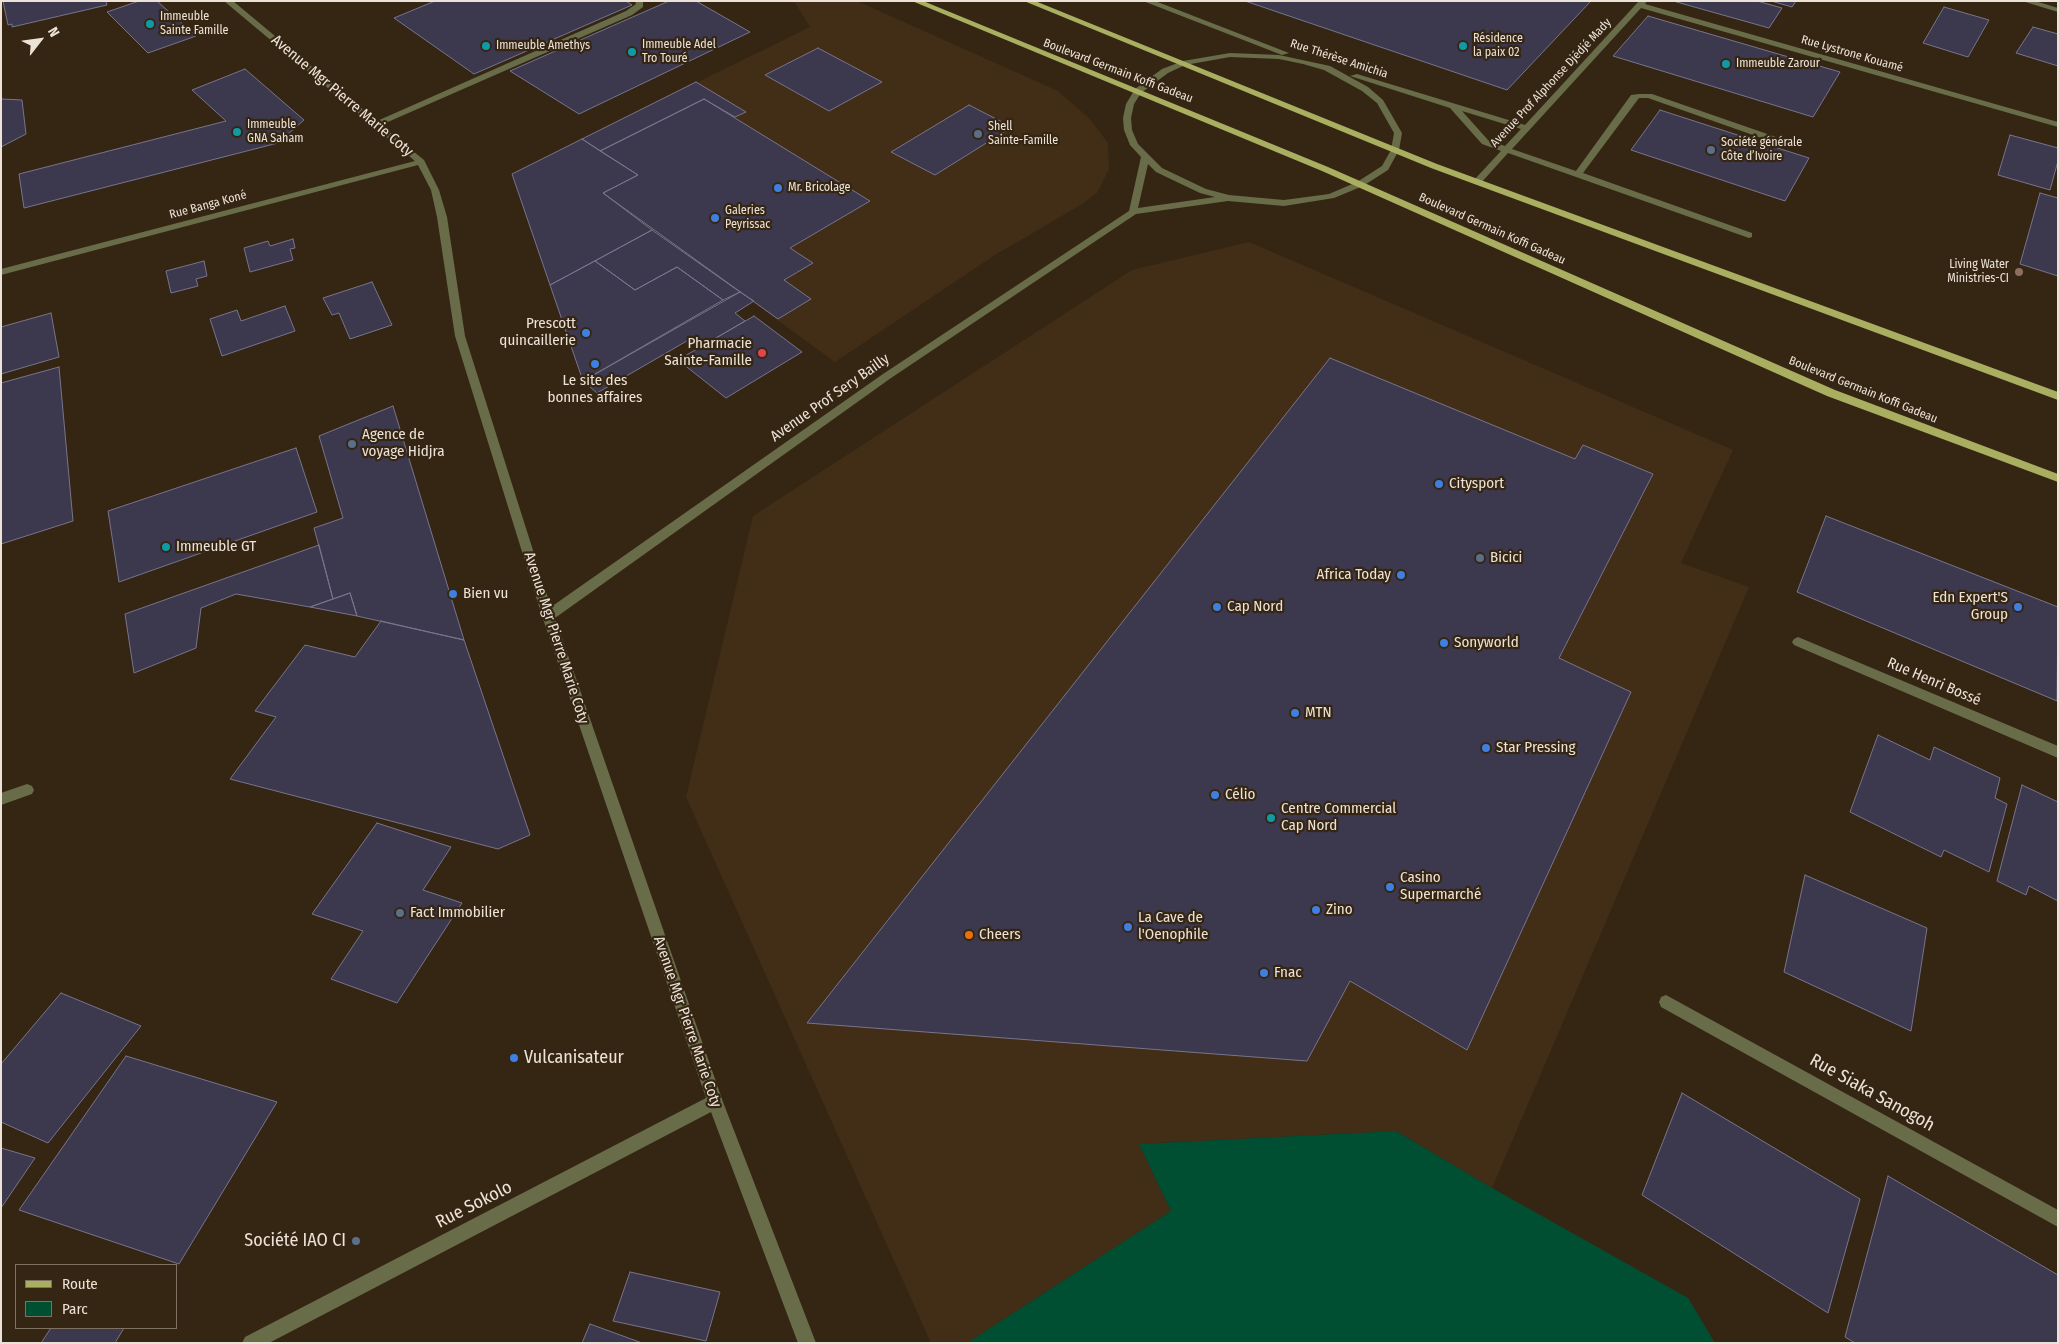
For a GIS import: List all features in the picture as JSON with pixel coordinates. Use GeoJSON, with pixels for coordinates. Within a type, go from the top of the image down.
{"type":"FeatureCollection","features":[{"type":"Feature","properties":{"kind":"main road","name":"Boulevard Germain Koffi Gadeau"},"geometry":{"type":"LineString","coordinates":[[916,1],[1025,48],[1138,91],[1360,184],[1830,393],[2058,478]]}},
{"type":"Feature","properties":{"kind":"main road","name":"Boulevard Germain Koffi Gadeau"},"geometry":{"type":"LineString","coordinates":[[1028,1],[1477,182],[2058,396]]}},
{"type":"Feature","properties":{"kind":"street","name":"Avenue Mgr Pierre Marie Coty"},"geometry":{"type":"LineString","coordinates":[[228,1],[421,162],[435,190],[442,217],[460,336],[548,616],[715,1102],[807,1343]]}},
{"type":"Feature","properties":{"kind":"street"},"geometry":{"type":"LineString","coordinates":[[376,124],[629,13],[640,5],[639,1]]}},
{"type":"Feature","properties":{"kind":"street","name":"Rue Thérèse Amichia"},"geometry":{"type":"LineString","coordinates":[[1147,1],[1327,68],[1526,128]]}},
{"type":"Feature","properties":{"kind":"street"},"geometry":{"type":"LineString","coordinates":[[2026,1],[2058,10]]}},
{"type":"Feature","properties":{"kind":"street","name":"Rue Lystrone Kouamé"},"geometry":{"type":"LineString","coordinates":[[1642,3],[2058,125]]}},
{"type":"Feature","properties":{"kind":"street","name":"Avenue Prof Alphonse Djédjé Mady"},"geometry":{"type":"LineString","coordinates":[[1477,182],[1642,3]]}},
{"type":"Feature","properties":{"kind":"street"},"geometry":{"type":"LineString","coordinates":[[1230,55],[1255,55],[1287,58],[1327,68],[1365,89],[1380,102],[1398,133],[1395,150],[1384,168],[1360,184],[1313,200],[1284,203],[1228,198],[1178,181],[1159,170],[1145,158],[1134,144],[1128,130],[1127,118],[1130,104],[1138,91],[1165,71],[1184,64],[1230,55]]}},
{"type":"Feature","properties":{"kind":"street"},"geometry":{"type":"LineString","coordinates":[[1577,175],[1634,97],[1639,96],[1649,96],[1773,139]]}},
{"type":"Feature","properties":{"kind":"street"},"geometry":{"type":"LineString","coordinates":[[1454,106],[1485,142],[1749,235]]}},
{"type":"Feature","properties":{"kind":"street"},"geometry":{"type":"LineString","coordinates":[[1133,212],[1145,158]]}},
{"type":"Feature","properties":{"kind":"street","name":"Rue Banga Koné"},"geometry":{"type":"LineString","coordinates":[[1,272],[421,162]]}},
{"type":"Feature","properties":{"kind":"street","name":"Avenue Prof Sery Bailly"},"geometry":{"type":"LineString","coordinates":[[548,616],[887,376],[1133,212],[1228,198]]}},
{"type":"Feature","properties":{"kind":"street","name":"Rue Henri Bossé"},"geometry":{"type":"LineString","coordinates":[[1798,642],[2058,752]]}},
{"type":"Feature","properties":{"kind":"street"},"geometry":{"type":"LineString","coordinates":[[1,799],[27,790]]}},
{"type":"Feature","properties":{"kind":"street","name":"Rue Siaka Sanogoh"},"geometry":{"type":"LineString","coordinates":[[1666,1002],[2058,1219]]}},
{"type":"Feature","properties":{"kind":"street","name":"Rue Sokolo"},"geometry":{"type":"LineString","coordinates":[[251,1343],[715,1102]]}},
{"type":"Feature","properties":{"kind":"shaded area"},"geometry":{"type":"Polygon","coordinates":[[[794,1],[857,1],[1058,91],[1090,119],[1108,143],[1109,169],[1097,193],[1079,206],[995,255],[835,362],[603,193],[637,175],[582,139],[810,27],[794,1]]]}},
{"type":"Feature","properties":{"kind":"shaded area","name":"Centre Commercial Cap Nord"},"geometry":{"type":"Polygon","coordinates":[[[1249,242],[1733,450],[1681,563],[1749,587],[1492,1188],[1396,1131],[1139,1144],[1171,1211],[967,1343],[931,1343],[686,797],[753,516],[1132,270],[1249,242]]]}},
{"type":"Feature","properties":{"kind":"green space"},"geometry":{"type":"Polygon","coordinates":[[[1396,1131],[1492,1188],[1688,1298],[1715,1343],[967,1343],[1171,1211],[1139,1144],[1396,1131]]]}},
{"type":"Feature","properties":{"kind":"building"},"geometry":{"type":"Polygon","coordinates":[[[3,1],[106,1],[107,5],[12,27],[12,24],[8,25],[3,1]]]}},
{"type":"Feature","properties":{"kind":"building","name":"Immeuble Sainte Famille"},"geometry":{"type":"Polygon","coordinates":[[[139,1],[157,1],[196,36],[148,53],[107,12],[139,1]]]}},
{"type":"Feature","properties":{"kind":"building","name":"Immeuble Amethys"},"geometry":{"type":"Polygon","coordinates":[[[435,1],[626,1],[632,5],[474,74],[394,18],[435,1]]]}},
{"type":"Feature","properties":{"kind":"building","name":"Immeuble Adel Tro Touré"},"geometry":{"type":"Polygon","coordinates":[[[669,1],[696,1],[750,32],[579,114],[510,71],[669,1]]]}},
{"type":"Feature","properties":{"kind":"building","name":"Résidence la paix 02"},"geometry":{"type":"Polygon","coordinates":[[[1245,1],[1591,1],[1507,90],[1245,1]]]}},
{"type":"Feature","properties":{"kind":"building"},"geometry":{"type":"Polygon","coordinates":[[[1673,1],[1757,1],[1782,8],[1769,28],[1673,1]]]}},
{"type":"Feature","properties":{"kind":"building"},"geometry":{"type":"Polygon","coordinates":[[[1771,1],[1796,1],[1792,7],[1771,1]]]}},
{"type":"Feature","properties":{"kind":"building"},"geometry":{"type":"Polygon","coordinates":[[[1944,7],[1989,20],[1968,57],[1923,43],[1944,7]]]}},
{"type":"Feature","properties":{"kind":"building","name":"Immeuble Zarour"},"geometry":{"type":"Polygon","coordinates":[[[1648,16],[1840,72],[1813,117],[1613,56],[1648,16]]]}},
{"type":"Feature","properties":{"kind":"building"},"geometry":{"type":"Polygon","coordinates":[[[2033,27],[2058,34],[2058,66],[2016,53],[2033,27]]]}},
{"type":"Feature","properties":{"kind":"building"},"geometry":{"type":"Polygon","coordinates":[[[818,48],[882,82],[829,111],[765,75],[818,48]]]}},
{"type":"Feature","properties":{"kind":"building","name":"Immeuble GNA Saham"},"geometry":{"type":"Polygon","coordinates":[[[245,69],[304,120],[278,143],[24,208],[19,174],[226,121],[192,90],[245,69]]]}},
{"type":"Feature","properties":{"kind":"building"},"geometry":{"type":"Polygon","coordinates":[[[696,82],[746,112],[735,117],[704,99],[600,151],[582,139],[696,82]]]}},
{"type":"Feature","properties":{"kind":"building"},"geometry":{"type":"Polygon","coordinates":[[[1,99],[22,100],[26,134],[1,147],[1,99]]]}},
{"type":"Feature","properties":{"kind":"building"},"geometry":{"type":"Polygon","coordinates":[[[704,99],[870,201],[790,248],[813,263],[784,280],[811,299],[778,319],[603,193],[638,175],[600,151],[704,99]]]}},
{"type":"Feature","properties":{"kind":"building"},"geometry":{"type":"Polygon","coordinates":[[[969,105],[1012,127],[935,175],[891,152],[969,105]]]}},
{"type":"Feature","properties":{"kind":"building"},"geometry":{"type":"Polygon","coordinates":[[[1660,110],[1809,158],[1785,201],[1631,150],[1660,110]]]}},
{"type":"Feature","properties":{"kind":"building"},"geometry":{"type":"Polygon","coordinates":[[[2010,135],[2058,148],[2058,161],[2050,190],[1998,175],[2010,135]]]}},
{"type":"Feature","properties":{"kind":"building"},"geometry":{"type":"Polygon","coordinates":[[[582,139],[638,175],[603,193],[652,230],[550,285],[512,174],[582,139]]]}},
{"type":"Feature","properties":{"kind":"building"},"geometry":{"type":"Polygon","coordinates":[[[2040,193],[2058,198],[2058,276],[2020,264],[2040,193]]]}},
{"type":"Feature","properties":{"kind":"building"},"geometry":{"type":"Polygon","coordinates":[[[652,230],[740,292],[723,300],[677,267],[635,290],[595,261],[652,230]]]}},
{"type":"Feature","properties":{"kind":"building"},"geometry":{"type":"Polygon","coordinates":[[[293,239],[295,248],[290,249],[293,260],[250,272],[244,248],[268,241],[270,246],[293,239]]]}},
{"type":"Feature","properties":{"kind":"building"},"geometry":{"type":"Polygon","coordinates":[[[204,261],[207,276],[196,279],[198,286],[171,293],[166,271],[204,261]]]}},
{"type":"Feature","properties":{"kind":"building"},"geometry":{"type":"Polygon","coordinates":[[[595,261],[635,290],[677,267],[723,300],[583,381],[550,285],[595,261]]]}},
{"type":"Feature","properties":{"kind":"building"},"geometry":{"type":"Polygon","coordinates":[[[372,282],[392,325],[350,339],[339,313],[332,315],[323,298],[372,282]]]}},
{"type":"Feature","properties":{"kind":"building"},"geometry":{"type":"Polygon","coordinates":[[[740,292],[754,301],[735,313],[745,321],[702,346],[692,338],[597,393],[583,381],[740,292]]]}},
{"type":"Feature","properties":{"kind":"building"},"geometry":{"type":"Polygon","coordinates":[[[285,306],[295,331],[222,356],[210,319],[237,310],[241,321],[285,306]]]}},
{"type":"Feature","properties":{"kind":"building"},"geometry":{"type":"Polygon","coordinates":[[[51,313],[59,357],[1,374],[1,327],[51,313]]]}},
{"type":"Feature","properties":{"kind":"building"},"geometry":{"type":"Polygon","coordinates":[[[754,316],[802,352],[726,398],[678,360],[754,316]]]}},
{"type":"Feature","properties":{"kind":"building","name":"Centre Commercial Cap Nord"},"geometry":{"type":"Polygon","coordinates":[[[1330,358],[1575,459],[1583,445],[1653,474],[1559,658],[1631,692],[1467,1050],[1350,981],[1307,1061],[807,1023],[1330,358]]]}},
{"type":"Feature","properties":{"kind":"building"},"geometry":{"type":"Polygon","coordinates":[[[59,367],[73,521],[1,544],[1,383],[59,367]]]}},
{"type":"Feature","properties":{"kind":"building"},"geometry":{"type":"Polygon","coordinates":[[[393,406],[464,640],[357,616],[350,593],[333,599],[314,528],[343,518],[319,436],[393,406]]]}},
{"type":"Feature","properties":{"kind":"building","name":"Immeuble GT"},"geometry":{"type":"Polygon","coordinates":[[[296,448],[317,512],[119,582],[108,511],[296,448]]]}},
{"type":"Feature","properties":{"kind":"building"},"geometry":{"type":"Polygon","coordinates":[[[1826,516],[2058,607],[2057,701],[1797,592],[1826,516]]]}},
{"type":"Feature","properties":{"kind":"building"},"geometry":{"type":"Polygon","coordinates":[[[319,545],[333,599],[310,607],[236,594],[201,608],[196,648],[134,673],[125,614],[319,545]]]}},
{"type":"Feature","properties":{"kind":"building"},"geometry":{"type":"Polygon","coordinates":[[[350,593],[357,616],[310,607],[333,599],[350,593]]]}},
{"type":"Feature","properties":{"kind":"building"},"geometry":{"type":"Polygon","coordinates":[[[381,621],[464,640],[530,835],[498,849],[230,779],[276,717],[255,711],[305,645],[355,657],[381,621]]]}},
{"type":"Feature","properties":{"kind":"building"},"geometry":{"type":"Polygon","coordinates":[[[1878,735],[1930,760],[1934,747],[2000,778],[1995,798],[2007,804],[1989,872],[1944,850],[1941,857],[1850,812],[1878,735]]]}},
{"type":"Feature","properties":{"kind":"building"},"geometry":{"type":"Polygon","coordinates":[[[2022,785],[2058,802],[2058,901],[2029,886],[2026,895],[1997,881],[2022,785]]]}},
{"type":"Feature","properties":{"kind":"building"},"geometry":{"type":"Polygon","coordinates":[[[377,823],[451,847],[423,890],[462,903],[397,1003],[331,979],[363,931],[312,914],[377,823]]]}},
{"type":"Feature","properties":{"kind":"building"},"geometry":{"type":"Polygon","coordinates":[[[1805,875],[1927,928],[1911,1031],[1784,972],[1805,875]]]}},
{"type":"Feature","properties":{"kind":"building"},"geometry":{"type":"Polygon","coordinates":[[[61,993],[141,1026],[48,1143],[1,1122],[1,1064],[61,993]]]}},
{"type":"Feature","properties":{"kind":"building"},"geometry":{"type":"Polygon","coordinates":[[[126,1056],[277,1102],[179,1264],[19,1210],[126,1056]]]}},
{"type":"Feature","properties":{"kind":"building"},"geometry":{"type":"Polygon","coordinates":[[[1682,1093],[1860,1199],[1828,1313],[1642,1195],[1682,1093]]]}},
{"type":"Feature","properties":{"kind":"building"},"geometry":{"type":"Polygon","coordinates":[[[1,1148],[35,1158],[1,1208],[1,1148]]]}},
{"type":"Feature","properties":{"kind":"building"},"geometry":{"type":"Polygon","coordinates":[[[1888,1176],[2058,1275],[2058,1343],[1855,1343],[1845,1337],[1888,1176]]]}},
{"type":"Feature","properties":{"kind":"building"},"geometry":{"type":"Polygon","coordinates":[[[630,1272],[720,1292],[706,1341],[613,1321],[630,1272]]]}},
{"type":"Feature","properties":{"kind":"building"},"geometry":{"type":"Polygon","coordinates":[[[590,1324],[642,1343],[582,1343],[590,1324]]]}},
{"type":"Feature","properties":{"kind":"building"},"geometry":{"type":"Polygon","coordinates":[[[50,1329],[123,1329],[115,1343],[41,1343],[50,1329]]]}},
{"type":"Feature","properties":{"kind":"place","name":"Immeuble Sainte Famille"},"geometry":{"type":"Point","coordinates":[150,24]}},
{"type":"Feature","properties":{"kind":"place","name":"Immeuble Amethys"},"geometry":{"type":"Point","coordinates":[486,46]}},
{"type":"Feature","properties":{"kind":"place","name":"Résidence la paix 02"},"geometry":{"type":"Point","coordinates":[1463,46]}},
{"type":"Feature","properties":{"kind":"place","name":"Immeuble Adel Tro Touré"},"geometry":{"type":"Point","coordinates":[632,52]}},
{"type":"Feature","properties":{"kind":"place","name":"Immeuble Zarour"},"geometry":{"type":"Point","coordinates":[1726,64]}},
{"type":"Feature","properties":{"kind":"place","name":"Immeuble GNA Saham"},"geometry":{"type":"Point","coordinates":[237,132]}},
{"type":"Feature","properties":{"kind":"place","name":"Shell Sainte-Famille"},"geometry":{"type":"Point","coordinates":[978,134]}},
{"type":"Feature","properties":{"kind":"place","name":"Société générale Côte d’Ivoire"},"geometry":{"type":"Point","coordinates":[1711,150]}},
{"type":"Feature","properties":{"kind":"place","name":"Mr. Bricolage"},"geometry":{"type":"Point","coordinates":[778,188]}},
{"type":"Feature","properties":{"kind":"place","name":"Galeries Peyrissac"},"geometry":{"type":"Point","coordinates":[715,218]}},
{"type":"Feature","properties":{"kind":"place","name":"Living Water Ministries-CI"},"geometry":{"type":"Point","coordinates":[2019,272]}},
{"type":"Feature","properties":{"kind":"place","name":"Prescott quincaillerie"},"geometry":{"type":"Point","coordinates":[586,333]}},
{"type":"Feature","properties":{"kind":"place","name":"Pharmacie Sainte-Famille"},"geometry":{"type":"Point","coordinates":[762,353]}},
{"type":"Feature","properties":{"kind":"place","name":"Le site des bonnes affaires"},"geometry":{"type":"Point","coordinates":[595,364]}},
{"type":"Feature","properties":{"kind":"place","name":"Agence de voyage Hidjra"},"geometry":{"type":"Point","coordinates":[352,444]}},
{"type":"Feature","properties":{"kind":"place","name":"Citysport"},"geometry":{"type":"Point","coordinates":[1439,484]}},
{"type":"Feature","properties":{"kind":"place","name":"Immeuble GT"},"geometry":{"type":"Point","coordinates":[166,547]}},
{"type":"Feature","properties":{"kind":"place","name":"Bicici"},"geometry":{"type":"Point","coordinates":[1480,558]}},
{"type":"Feature","properties":{"kind":"place","name":"Africa Today"},"geometry":{"type":"Point","coordinates":[1401,575]}},
{"type":"Feature","properties":{"kind":"place","name":"Bien vu"},"geometry":{"type":"Point","coordinates":[453,594]}},
{"type":"Feature","properties":{"kind":"place","name":"Cap Nord"},"geometry":{"type":"Point","coordinates":[1217,607]}},
{"type":"Feature","properties":{"kind":"place","name":"Edn Expert'S Group"},"geometry":{"type":"Point","coordinates":[2018,607]}},
{"type":"Feature","properties":{"kind":"place","name":"Sonyworld"},"geometry":{"type":"Point","coordinates":[1444,643]}},
{"type":"Feature","properties":{"kind":"place","name":"MTN"},"geometry":{"type":"Point","coordinates":[1295,713]}},
{"type":"Feature","properties":{"kind":"place","name":"Star Pressing"},"geometry":{"type":"Point","coordinates":[1486,748]}},
{"type":"Feature","properties":{"kind":"place","name":"Célio"},"geometry":{"type":"Point","coordinates":[1215,795]}},
{"type":"Feature","properties":{"kind":"place","name":"Centre Commercial Cap Nord"},"geometry":{"type":"Point","coordinates":[1271,818]}},
{"type":"Feature","properties":{"kind":"place","name":"Casino Supermarché"},"geometry":{"type":"Point","coordinates":[1390,887]}},
{"type":"Feature","properties":{"kind":"place","name":"Zino"},"geometry":{"type":"Point","coordinates":[1316,910]}},
{"type":"Feature","properties":{"kind":"place","name":"Fact Immobilier"},"geometry":{"type":"Point","coordinates":[400,913]}},
{"type":"Feature","properties":{"kind":"place","name":"La Cave de l'Oenophile"},"geometry":{"type":"Point","coordinates":[1128,927]}},
{"type":"Feature","properties":{"kind":"place","name":"Cheers"},"geometry":{"type":"Point","coordinates":[969,935]}},
{"type":"Feature","properties":{"kind":"place","name":"Fnac"},"geometry":{"type":"Point","coordinates":[1264,973]}},
{"type":"Feature","properties":{"kind":"place","name":"Vulcanisateur"},"geometry":{"type":"Point","coordinates":[514,1058]}},
{"type":"Feature","properties":{"kind":"place","name":"Société IAO CI"},"geometry":{"type":"Point","coordinates":[356,1241]}}]}
